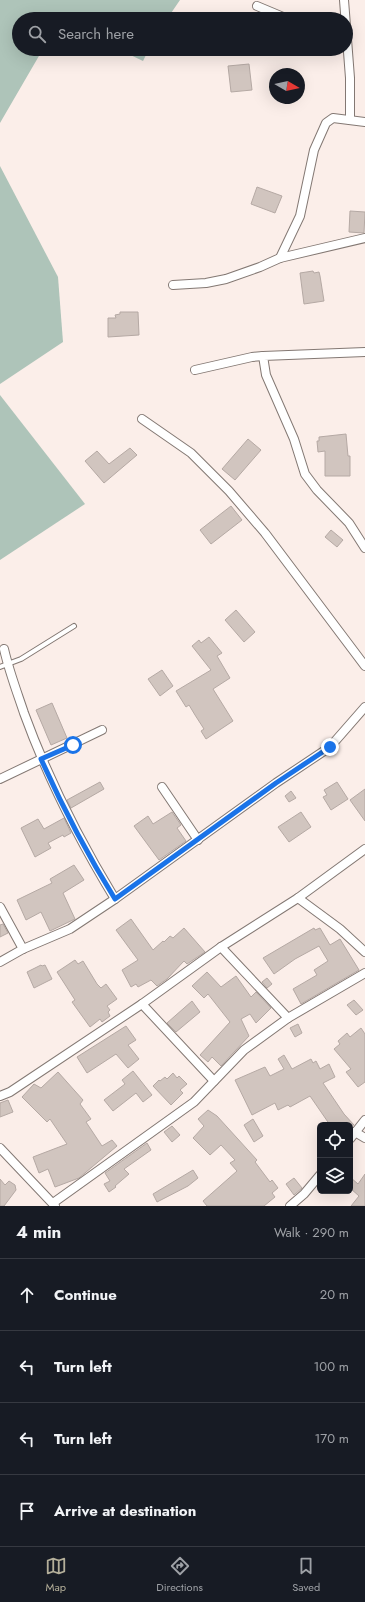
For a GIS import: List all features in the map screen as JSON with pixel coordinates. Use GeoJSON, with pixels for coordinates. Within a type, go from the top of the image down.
{"type":"FeatureCollection","features":[{"type":"Feature","properties":{"kind":"street"},"geometry":{"type":"LineString","coordinates":[[344,0],[345,12]]}},
{"type":"Feature","properties":{"kind":"street"},"geometry":{"type":"LineString","coordinates":[[257,6],[271,12]]}},
{"type":"Feature","properties":{"kind":"street"},"geometry":{"type":"LineString","coordinates":[[348,56],[350,120]]}},
{"type":"Feature","properties":{"kind":"street"},"geometry":{"type":"LineString","coordinates":[[280,258],[300,216],[314,150],[326,123],[333,118],[365,122]]}},
{"type":"Feature","properties":{"kind":"street"},"geometry":{"type":"LineString","coordinates":[[173,285],[202,284],[226,279],[280,258],[365,238]]}},
{"type":"Feature","properties":{"kind":"street"},"geometry":{"type":"LineString","coordinates":[[195,370],[252,357],[365,352]]}},
{"type":"Feature","properties":{"kind":"street"},"geometry":{"type":"LineString","coordinates":[[263,356],[266,375],[294,439],[306,474],[317,490],[349,523],[365,548]]}},
{"type":"Feature","properties":{"kind":"street"},"geometry":{"type":"LineString","coordinates":[[142,419],[191,453],[229,491],[264,533],[365,666]]}},
{"type":"Feature","properties":{"kind":"street"},"geometry":{"type":"LineString","coordinates":[[4,649],[4,666],[41,759],[63,808],[115,899]]}},
{"type":"Feature","properties":{"kind":"street"},"geometry":{"type":"LineString","coordinates":[[0,962],[23,949],[70,929],[115,899],[276,783],[330,747],[365,707]]}},
{"type":"Feature","properties":{"kind":"street"},"geometry":{"type":"LineString","coordinates":[[0,780],[102,730]]}},
{"type":"Feature","properties":{"kind":"street"},"geometry":{"type":"LineString","coordinates":[[162,787],[181,812],[198,840]]}},
{"type":"Feature","properties":{"kind":"street"},"geometry":{"type":"LineString","coordinates":[[0,1096],[10,1092],[142,1004],[221,947],[298,898],[365,849]]}},
{"type":"Feature","properties":{"kind":"street"},"geometry":{"type":"LineString","coordinates":[[298,898],[340,929],[365,952]]}},
{"type":"Feature","properties":{"kind":"street"},"geometry":{"type":"LineString","coordinates":[[0,907],[23,949]]}},
{"type":"Feature","properties":{"kind":"street"},"geometry":{"type":"LineString","coordinates":[[221,947],[288,1018]]}},
{"type":"Feature","properties":{"kind":"street"},"geometry":{"type":"LineString","coordinates":[[0,1148],[54,1204],[194,1102],[244,1050],[288,1018],[365,973]]}},
{"type":"Feature","properties":{"kind":"street"},"geometry":{"type":"LineString","coordinates":[[142,1004],[214,1082]]}},
{"type":"Feature","properties":{"kind":"street"},"geometry":{"type":"LineString","coordinates":[[365,1120],[353,1135],[365,1138]]}},
{"type":"Feature","properties":{"kind":"street"},"geometry":{"type":"LineString","coordinates":[[290,1206],[304,1194],[317,1179]]}},
{"type":"Feature","properties":{"kind":"lane"},"geometry":{"type":"LineString","coordinates":[[4,666],[46,646],[74,626]]}},
{"type":"Feature","properties":{"kind":"green space"},"geometry":{"type":"Polygon","coordinates":[[[0,0],[180,0],[172,12],[12,12],[12,56],[39,56],[0,123],[0,0]]]}},
{"type":"Feature","properties":{"kind":"green space"},"geometry":{"type":"Polygon","coordinates":[[[133,56],[146,56],[143,61],[133,56]]]}},
{"type":"Feature","properties":{"kind":"green space"},"geometry":{"type":"Polygon","coordinates":[[[0,166],[58,277],[63,342],[0,384],[0,166]]]}},
{"type":"Feature","properties":{"kind":"green space"},"geometry":{"type":"Polygon","coordinates":[[[0,395],[85,504],[0,560],[0,395]]]}},
{"type":"Feature","properties":{"kind":"building"},"geometry":{"type":"Polygon","coordinates":[[[249,64],[252,90],[231,92],[228,66],[249,64]]]}},
{"type":"Feature","properties":{"kind":"building"},"geometry":{"type":"Polygon","coordinates":[[[257,187],[282,196],[275,213],[251,204],[257,187]]]}},
{"type":"Feature","properties":{"kind":"building"},"geometry":{"type":"Polygon","coordinates":[[[350,211],[365,212],[364,233],[349,232],[350,211]]]}},
{"type":"Feature","properties":{"kind":"building"},"geometry":{"type":"Polygon","coordinates":[[[313,271],[314,273],[319,272],[324,301],[304,304],[300,273],[313,271]]]}},
{"type":"Feature","properties":{"kind":"building"},"geometry":{"type":"Polygon","coordinates":[[[120,312],[138,312],[139,335],[108,337],[108,318],[116,318],[115,315],[120,314],[120,312]]]}},
{"type":"Feature","properties":{"kind":"building"},"geometry":{"type":"Polygon","coordinates":[[[346,434],[348,456],[350,456],[350,476],[325,476],[325,451],[318,452],[317,441],[319,441],[319,437],[346,434]]]}},
{"type":"Feature","properties":{"kind":"building"},"geometry":{"type":"Polygon","coordinates":[[[248,439],[261,450],[235,480],[222,469],[248,439]]]}},
{"type":"Feature","properties":{"kind":"building"},"geometry":{"type":"Polygon","coordinates":[[[130,448],[137,455],[104,483],[85,461],[97,451],[109,464],[130,448]]]}},
{"type":"Feature","properties":{"kind":"building"},"geometry":{"type":"Polygon","coordinates":[[[231,506],[242,520],[211,544],[200,530],[231,506]]]}},
{"type":"Feature","properties":{"kind":"building"},"geometry":{"type":"Polygon","coordinates":[[[331,530],[343,540],[337,547],[325,537],[331,530]]]}},
{"type":"Feature","properties":{"kind":"building"},"geometry":{"type":"Polygon","coordinates":[[[236,610],[255,632],[244,642],[225,620],[236,610]]]}},
{"type":"Feature","properties":{"kind":"building"},"geometry":{"type":"Polygon","coordinates":[[[209,637],[222,653],[217,656],[230,678],[213,689],[233,721],[206,739],[201,731],[204,729],[189,705],[186,707],[176,691],[211,670],[192,646],[199,640],[201,643],[209,637]]]}},
{"type":"Feature","properties":{"kind":"building"},"geometry":{"type":"Polygon","coordinates":[[[162,670],[173,686],[160,696],[148,679],[162,670]]]}},
{"type":"Feature","properties":{"kind":"building"},"geometry":{"type":"Polygon","coordinates":[[[52,703],[67,738],[51,745],[36,710],[52,703]]]}},
{"type":"Feature","properties":{"kind":"building"},"geometry":{"type":"Polygon","coordinates":[[[100,782],[104,789],[71,808],[67,800],[100,782]]]}},
{"type":"Feature","properties":{"kind":"building"},"geometry":{"type":"Polygon","coordinates":[[[337,782],[348,799],[331,810],[323,797],[327,795],[324,790],[337,782]]]}},
{"type":"Feature","properties":{"kind":"building"},"geometry":{"type":"Polygon","coordinates":[[[365,789],[365,821],[350,800],[365,789]]]}},
{"type":"Feature","properties":{"kind":"building"},"geometry":{"type":"Polygon","coordinates":[[[291,791],[296,798],[289,802],[285,796],[291,791]]]}},
{"type":"Feature","properties":{"kind":"building"},"geometry":{"type":"Polygon","coordinates":[[[172,812],[181,825],[177,828],[186,841],[159,860],[134,826],[148,816],[153,824],[172,812]]]}},
{"type":"Feature","properties":{"kind":"building"},"geometry":{"type":"Polygon","coordinates":[[[301,812],[311,827],[289,842],[278,827],[301,812]]]}},
{"type":"Feature","properties":{"kind":"building"},"geometry":{"type":"Polygon","coordinates":[[[64,818],[71,833],[64,837],[63,835],[48,843],[51,848],[35,857],[21,828],[38,819],[44,829],[64,818]]]}},
{"type":"Feature","properties":{"kind":"building"},"geometry":{"type":"Polygon","coordinates":[[[74,865],[84,880],[63,893],[75,919],[50,931],[41,912],[26,920],[17,900],[52,883],[50,879],[74,865]]]}},
{"type":"Feature","properties":{"kind":"building"},"geometry":{"type":"Polygon","coordinates":[[[131,919],[153,950],[170,936],[173,938],[184,928],[205,952],[187,964],[184,961],[167,979],[157,986],[151,980],[138,987],[136,984],[131,987],[122,970],[138,960],[116,930],[131,919]]]}},
{"type":"Feature","properties":{"kind":"building"},"geometry":{"type":"Polygon","coordinates":[[[3,924],[8,933],[0,937],[0,925],[3,924]]]}},
{"type":"Feature","properties":{"kind":"building"},"geometry":{"type":"Polygon","coordinates":[[[314,928],[315,930],[320,928],[330,945],[340,939],[359,970],[301,1004],[293,989],[317,975],[314,970],[328,961],[319,946],[295,959],[274,974],[263,958],[314,928]]]}},
{"type":"Feature","properties":{"kind":"building"},"geometry":{"type":"Polygon","coordinates":[[[75,960],[78,964],[83,961],[97,984],[101,988],[106,984],[117,999],[107,1006],[110,1010],[108,1012],[110,1016],[102,1022],[100,1019],[90,1027],[72,1002],[75,1000],[57,972],[75,960]]]}},
{"type":"Feature","properties":{"kind":"building"},"geometry":{"type":"Polygon","coordinates":[[[41,965],[45,965],[52,979],[34,988],[27,972],[41,965]]]}},
{"type":"Feature","properties":{"kind":"building"},"geometry":{"type":"Polygon","coordinates":[[[207,972],[221,987],[236,976],[251,997],[256,992],[271,1008],[256,1023],[250,1014],[241,1019],[249,1036],[221,1066],[212,1057],[208,1062],[200,1055],[230,1022],[208,994],[204,998],[192,986],[207,972]]]}},
{"type":"Feature","properties":{"kind":"building"},"geometry":{"type":"Polygon","coordinates":[[[267,978],[272,984],[267,988],[262,982],[267,978]]]}},
{"type":"Feature","properties":{"kind":"building"},"geometry":{"type":"Polygon","coordinates":[[[354,1000],[363,1010],[356,1015],[347,1005],[354,1000]]]}},
{"type":"Feature","properties":{"kind":"building"},"geometry":{"type":"Polygon","coordinates":[[[192,1001],[200,1012],[176,1032],[167,1023],[192,1001]]]}},
{"type":"Feature","properties":{"kind":"building"},"geometry":{"type":"Polygon","coordinates":[[[298,1024],[302,1033],[295,1037],[290,1028],[298,1024]]]}},
{"type":"Feature","properties":{"kind":"building"},"geometry":{"type":"Polygon","coordinates":[[[126,1026],[136,1040],[128,1045],[139,1059],[128,1068],[116,1054],[87,1073],[77,1057],[126,1026]]]}},
{"type":"Feature","properties":{"kind":"building"},"geometry":{"type":"Polygon","coordinates":[[[361,1028],[365,1034],[365,1082],[358,1087],[346,1072],[351,1069],[334,1049],[340,1044],[338,1041],[347,1033],[350,1037],[361,1028]]]}},
{"type":"Feature","properties":{"kind":"building"},"geometry":{"type":"Polygon","coordinates":[[[284,1055],[292,1069],[311,1059],[313,1063],[316,1061],[320,1069],[329,1064],[335,1077],[323,1083],[351,1122],[328,1122],[310,1096],[290,1107],[288,1105],[278,1110],[275,1103],[252,1115],[235,1080],[265,1067],[270,1076],[284,1069],[278,1059],[284,1055]]]}},
{"type":"Feature","properties":{"kind":"building"},"geometry":{"type":"Polygon","coordinates":[[[133,1071],[152,1095],[143,1102],[136,1093],[113,1111],[104,1100],[125,1084],[122,1080],[133,1071]]]}},
{"type":"Feature","properties":{"kind":"building"},"geometry":{"type":"Polygon","coordinates":[[[58,1072],[83,1100],[80,1104],[91,1119],[86,1122],[102,1146],[112,1140],[117,1146],[79,1178],[55,1187],[48,1169],[39,1173],[33,1157],[67,1144],[50,1119],[47,1122],[22,1097],[34,1084],[41,1088],[58,1072]]]}},
{"type":"Feature","properties":{"kind":"building"},"geometry":{"type":"Polygon","coordinates":[[[173,1073],[177,1078],[179,1076],[187,1084],[180,1090],[183,1093],[171,1105],[153,1086],[165,1077],[167,1079],[173,1073]]]}},
{"type":"Feature","properties":{"kind":"building"},"geometry":{"type":"Polygon","coordinates":[[[8,1100],[13,1112],[0,1117],[0,1103],[8,1100]]]}},
{"type":"Feature","properties":{"kind":"building"},"geometry":{"type":"Polygon","coordinates":[[[208,1110],[217,1116],[257,1160],[255,1162],[270,1182],[272,1180],[278,1188],[272,1193],[275,1197],[264,1206],[207,1206],[203,1201],[237,1171],[230,1163],[235,1160],[221,1145],[210,1155],[193,1138],[204,1126],[198,1119],[208,1110]]]}},
{"type":"Feature","properties":{"kind":"building"},"geometry":{"type":"Polygon","coordinates":[[[253,1119],[263,1136],[254,1142],[244,1125],[253,1119]]]}},
{"type":"Feature","properties":{"kind":"building"},"geometry":{"type":"Polygon","coordinates":[[[172,1126],[180,1135],[172,1142],[164,1132],[172,1126]]]}},
{"type":"Feature","properties":{"kind":"building"},"geometry":{"type":"Polygon","coordinates":[[[147,1143],[151,1150],[124,1169],[129,1174],[109,1192],[104,1184],[110,1181],[105,1173],[147,1143]]]}},
{"type":"Feature","properties":{"kind":"building"},"geometry":{"type":"Polygon","coordinates":[[[193,1170],[198,1178],[188,1186],[157,1202],[153,1194],[193,1170]]]}},
{"type":"Feature","properties":{"kind":"building"},"geometry":{"type":"Polygon","coordinates":[[[365,1174],[365,1206],[351,1206],[359,1196],[353,1191],[353,1180],[358,1184],[365,1174]]]}},
{"type":"Feature","properties":{"kind":"building"},"geometry":{"type":"Polygon","coordinates":[[[294,1178],[302,1188],[294,1195],[286,1184],[294,1178]]]}},
{"type":"Feature","properties":{"kind":"building"},"geometry":{"type":"Polygon","coordinates":[[[0,1179],[5,1185],[9,1181],[15,1185],[16,1190],[4,1206],[0,1206],[0,1179]]]}},
{"type":"Feature","properties":{"kind":"route"},"geometry":{"type":"LineString","coordinates":[[73,745],[41,759],[63,808],[115,899],[276,783],[330,747]]}}]}
